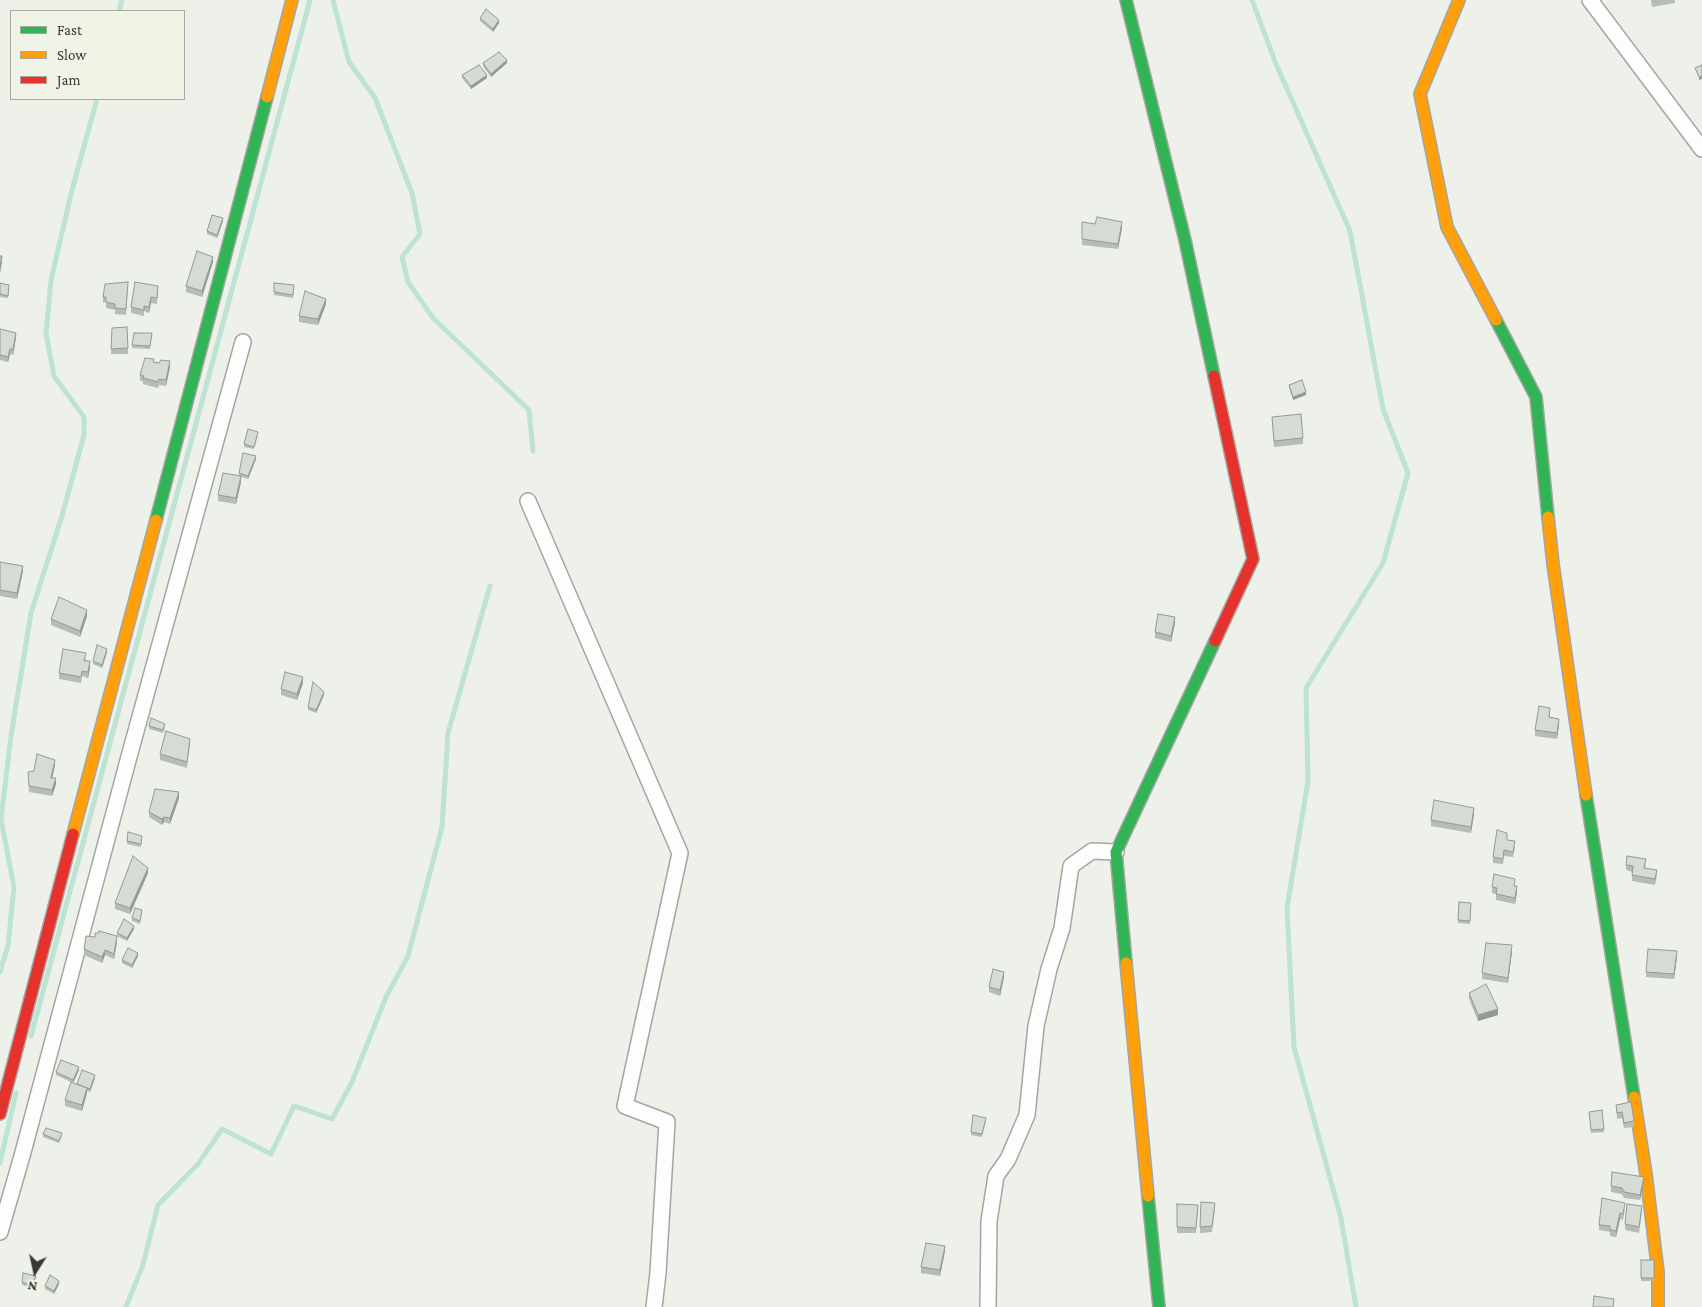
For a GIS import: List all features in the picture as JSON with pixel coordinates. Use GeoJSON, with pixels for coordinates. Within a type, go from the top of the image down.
{"type":"FeatureCollection","features":[{"type":"Feature","properties":{"kind":"street"},"geometry":{"type":"LineString","coordinates":[[0,1114],[292,0]]}},
{"type":"Feature","properties":{"kind":"street"},"geometry":{"type":"LineString","coordinates":[[1126,0],[1185,240],[1253,559],[1116,852],[1159,1307]]}},
{"type":"Feature","properties":{"kind":"street"},"geometry":{"type":"LineString","coordinates":[[1459,0],[1420,94],[1447,227],[1536,397],[1552,564],[1596,863],[1646,1174],[1658,1272],[1658,1307]]}},
{"type":"Feature","properties":{"kind":"street"},"geometry":{"type":"LineString","coordinates":[[1590,0],[1702,149]]}},
{"type":"Feature","properties":{"kind":"street"},"geometry":{"type":"LineString","coordinates":[[0,1232],[243,342]]}},
{"type":"Feature","properties":{"kind":"street"},"geometry":{"type":"LineString","coordinates":[[528,501],[680,854],[625,1106],[667,1122],[658,1273],[654,1307]]}},
{"type":"Feature","properties":{"kind":"street"},"geometry":{"type":"LineString","coordinates":[[988,1307],[988,1222],[996,1176],[1008,1159],[1027,1115],[1036,1026],[1048,969],[1062,928],[1071,866],[1092,851],[1116,852]]}},
{"type":"Feature","properties":{"kind":"building"},"geometry":{"type":"Polygon","coordinates":[[[486,9],[499,20],[493,29],[480,18],[486,9]]]}},
{"type":"Feature","properties":{"kind":"building"},"geometry":{"type":"Polygon","coordinates":[[[499,52],[507,60],[491,74],[483,63],[499,52]]]}},
{"type":"Feature","properties":{"kind":"building"},"geometry":{"type":"Polygon","coordinates":[[[479,65],[487,75],[471,86],[462,75],[479,65]]]}},
{"type":"Feature","properties":{"kind":"building"},"geometry":{"type":"Polygon","coordinates":[[[1702,65],[1702,76],[1699,77],[1695,68],[1702,65]]]}},
{"type":"Feature","properties":{"kind":"building"},"geometry":{"type":"Polygon","coordinates":[[[212,215],[223,218],[217,235],[207,231],[212,215]]]}},
{"type":"Feature","properties":{"kind":"building"},"geometry":{"type":"Polygon","coordinates":[[[1097,217],[1122,222],[1118,244],[1082,239],[1082,222],[1095,224],[1097,217]]]}},
{"type":"Feature","properties":{"kind":"building"},"geometry":{"type":"Polygon","coordinates":[[[197,251],[213,257],[202,291],[186,286],[197,251]]]}},
{"type":"Feature","properties":{"kind":"building"},"geometry":{"type":"Polygon","coordinates":[[[128,282],[126,309],[115,308],[115,304],[106,302],[106,297],[103,297],[105,284],[128,282]]]}},
{"type":"Feature","properties":{"kind":"building"},"geometry":{"type":"Polygon","coordinates":[[[135,282],[158,286],[157,298],[151,297],[149,307],[144,306],[144,310],[131,307],[135,282]]]}},
{"type":"Feature","properties":{"kind":"building"},"geometry":{"type":"Polygon","coordinates":[[[0,283],[9,285],[8,296],[0,294],[0,283]]]}},
{"type":"Feature","properties":{"kind":"building"},"geometry":{"type":"Polygon","coordinates":[[[274,283],[294,285],[293,295],[274,292],[274,283]]]}},
{"type":"Feature","properties":{"kind":"building"},"geometry":{"type":"Polygon","coordinates":[[[305,291],[326,299],[318,319],[299,316],[305,291]]]}},
{"type":"Feature","properties":{"kind":"building"},"geometry":{"type":"Polygon","coordinates":[[[127,327],[128,348],[111,349],[112,328],[127,327]]]}},
{"type":"Feature","properties":{"kind":"building"},"geometry":{"type":"Polygon","coordinates":[[[0,329],[16,333],[13,349],[10,349],[8,357],[0,355],[0,329]]]}},
{"type":"Feature","properties":{"kind":"building"},"geometry":{"type":"Polygon","coordinates":[[[134,333],[152,333],[150,346],[132,345],[134,333]]]}},
{"type":"Feature","properties":{"kind":"building"},"geometry":{"type":"Polygon","coordinates":[[[145,358],[154,359],[153,362],[159,363],[161,360],[170,361],[166,380],[159,379],[158,382],[143,378],[144,376],[140,375],[145,358]]]}},
{"type":"Feature","properties":{"kind":"building"},"geometry":{"type":"Polygon","coordinates":[[[1302,380],[1306,392],[1293,397],[1289,385],[1302,380]]]}},
{"type":"Feature","properties":{"kind":"building"},"geometry":{"type":"Polygon","coordinates":[[[1301,414],[1303,438],[1274,441],[1272,417],[1301,414]]]}},
{"type":"Feature","properties":{"kind":"building"},"geometry":{"type":"Polygon","coordinates":[[[248,429],[258,432],[254,447],[244,444],[248,429]]]}},
{"type":"Feature","properties":{"kind":"building"},"geometry":{"type":"Polygon","coordinates":[[[243,453],[256,456],[248,476],[239,473],[243,453]]]}},
{"type":"Feature","properties":{"kind":"building"},"geometry":{"type":"Polygon","coordinates":[[[223,473],[241,476],[236,498],[218,495],[223,473]]]}},
{"type":"Feature","properties":{"kind":"building"},"geometry":{"type":"Polygon","coordinates":[[[0,562],[23,566],[17,593],[0,590],[0,562]]]}},
{"type":"Feature","properties":{"kind":"building"},"geometry":{"type":"Polygon","coordinates":[[[59,597],[87,610],[80,631],[51,619],[59,597]]]}},
{"type":"Feature","properties":{"kind":"building"},"geometry":{"type":"Polygon","coordinates":[[[1158,614],[1175,617],[1171,636],[1155,632],[1158,614]]]}},
{"type":"Feature","properties":{"kind":"building"},"geometry":{"type":"Polygon","coordinates":[[[97,645],[107,649],[102,665],[93,661],[97,645]]]}},
{"type":"Feature","properties":{"kind":"building"},"geometry":{"type":"Polygon","coordinates":[[[63,649],[86,653],[84,661],[90,661],[88,672],[82,671],[81,677],[59,673],[63,649]]]}},
{"type":"Feature","properties":{"kind":"building"},"geometry":{"type":"Polygon","coordinates":[[[285,672],[303,677],[297,694],[281,689],[285,672]]]}},
{"type":"Feature","properties":{"kind":"building"},"geometry":{"type":"Polygon","coordinates":[[[313,682],[324,692],[316,710],[308,707],[313,682]]]}},
{"type":"Feature","properties":{"kind":"building"},"geometry":{"type":"Polygon","coordinates":[[[1539,706],[1550,708],[1549,717],[1559,719],[1557,733],[1535,730],[1539,706]]]}},
{"type":"Feature","properties":{"kind":"building"},"geometry":{"type":"Polygon","coordinates":[[[151,718],[165,724],[163,730],[149,726],[151,718]]]}},
{"type":"Feature","properties":{"kind":"building"},"geometry":{"type":"Polygon","coordinates":[[[166,731],[190,739],[187,762],[160,754],[166,731]]]}},
{"type":"Feature","properties":{"kind":"building"},"geometry":{"type":"Polygon","coordinates":[[[37,754],[55,760],[51,778],[56,778],[52,790],[29,786],[28,772],[34,771],[37,754]]]}},
{"type":"Feature","properties":{"kind":"building"},"geometry":{"type":"Polygon","coordinates":[[[155,789],[179,792],[170,818],[164,817],[162,819],[149,812],[155,789]]]}},
{"type":"Feature","properties":{"kind":"building"},"geometry":{"type":"Polygon","coordinates":[[[1434,800],[1474,808],[1471,827],[1431,820],[1434,800]]]}},
{"type":"Feature","properties":{"kind":"building"},"geometry":{"type":"Polygon","coordinates":[[[1497,830],[1507,833],[1507,840],[1515,841],[1513,852],[1504,850],[1503,859],[1493,857],[1497,830]]]}},
{"type":"Feature","properties":{"kind":"building"},"geometry":{"type":"Polygon","coordinates":[[[128,832],[142,836],[141,844],[127,841],[128,832]]]}},
{"type":"Feature","properties":{"kind":"building"},"geometry":{"type":"Polygon","coordinates":[[[133,856],[148,868],[130,908],[115,903],[133,856]]]}},
{"type":"Feature","properties":{"kind":"building"},"geometry":{"type":"Polygon","coordinates":[[[1627,856],[1646,859],[1644,868],[1657,870],[1655,879],[1632,875],[1633,866],[1626,865],[1627,856]]]}},
{"type":"Feature","properties":{"kind":"building"},"geometry":{"type":"Polygon","coordinates":[[[1494,874],[1515,879],[1514,886],[1517,886],[1515,898],[1496,894],[1497,888],[1492,887],[1494,874]]]}},
{"type":"Feature","properties":{"kind":"building"},"geometry":{"type":"Polygon","coordinates":[[[1459,902],[1471,903],[1470,921],[1458,920],[1459,902]]]}},
{"type":"Feature","properties":{"kind":"building"},"geometry":{"type":"Polygon","coordinates":[[[135,908],[142,910],[140,921],[132,918],[135,908]]]}},
{"type":"Feature","properties":{"kind":"building"},"geometry":{"type":"Polygon","coordinates":[[[124,919],[134,926],[127,938],[117,933],[124,919]]]}},
{"type":"Feature","properties":{"kind":"building"},"geometry":{"type":"Polygon","coordinates":[[[99,931],[117,936],[114,954],[105,950],[102,957],[84,949],[86,936],[95,937],[95,933],[99,933],[99,931]]]}},
{"type":"Feature","properties":{"kind":"building"},"geometry":{"type":"Polygon","coordinates":[[[1486,943],[1512,945],[1508,978],[1482,973],[1486,943]]]}},
{"type":"Feature","properties":{"kind":"building"},"geometry":{"type":"Polygon","coordinates":[[[128,948],[138,953],[132,965],[122,960],[128,948]]]}},
{"type":"Feature","properties":{"kind":"building"},"geometry":{"type":"Polygon","coordinates":[[[1648,949],[1677,951],[1674,974],[1646,972],[1648,949]]]}},
{"type":"Feature","properties":{"kind":"building"},"geometry":{"type":"Polygon","coordinates":[[[993,969],[1004,972],[1000,990],[989,987],[993,969]]]}},
{"type":"Feature","properties":{"kind":"building"},"geometry":{"type":"Polygon","coordinates":[[[1486,984],[1498,1009],[1478,1015],[1469,993],[1486,984]]]}},
{"type":"Feature","properties":{"kind":"building"},"geometry":{"type":"Polygon","coordinates":[[[61,1060],[79,1067],[73,1080],[56,1072],[61,1060]]]}},
{"type":"Feature","properties":{"kind":"building"},"geometry":{"type":"Polygon","coordinates":[[[82,1070],[95,1075],[90,1089],[77,1084],[82,1070]]]}},
{"type":"Feature","properties":{"kind":"building"},"geometry":{"type":"Polygon","coordinates":[[[71,1082],[87,1088],[82,1105],[65,1100],[71,1082]]]}},
{"type":"Feature","properties":{"kind":"building"},"geometry":{"type":"Polygon","coordinates":[[[1631,1102],[1634,1121],[1624,1123],[1622,1112],[1617,1113],[1616,1105],[1631,1102]]]}},
{"type":"Feature","properties":{"kind":"building"},"geometry":{"type":"Polygon","coordinates":[[[1602,1110],[1604,1129],[1591,1130],[1589,1112],[1602,1110]]]}},
{"type":"Feature","properties":{"kind":"building"},"geometry":{"type":"Polygon","coordinates":[[[973,1115],[986,1118],[982,1134],[971,1132],[973,1115]]]}},
{"type":"Feature","properties":{"kind":"building"},"geometry":{"type":"Polygon","coordinates":[[[46,1128],[62,1133],[59,1141],[43,1134],[46,1128]]]}},
{"type":"Feature","properties":{"kind":"building"},"geometry":{"type":"Polygon","coordinates":[[[1612,1172],[1644,1177],[1640,1195],[1624,1192],[1622,1188],[1611,1186],[1612,1172]]]}},
{"type":"Feature","properties":{"kind":"building"},"geometry":{"type":"Polygon","coordinates":[[[1602,1198],[1625,1203],[1623,1214],[1620,1213],[1616,1231],[1610,1230],[1610,1226],[1599,1225],[1602,1198]]]}},
{"type":"Feature","properties":{"kind":"building"},"geometry":{"type":"Polygon","coordinates":[[[1201,1202],[1215,1203],[1212,1226],[1200,1227],[1201,1202]]]}},
{"type":"Feature","properties":{"kind":"building"},"geometry":{"type":"Polygon","coordinates":[[[1177,1204],[1198,1205],[1196,1228],[1177,1227],[1177,1204]]]}},
{"type":"Feature","properties":{"kind":"building"},"geometry":{"type":"Polygon","coordinates":[[[1627,1204],[1642,1206],[1639,1227],[1625,1224],[1627,1204]]]}},
{"type":"Feature","properties":{"kind":"building"},"geometry":{"type":"Polygon","coordinates":[[[926,1243],[945,1246],[940,1270],[921,1267],[926,1243]]]}},
{"type":"Feature","properties":{"kind":"building"},"geometry":{"type":"Polygon","coordinates":[[[1641,1260],[1654,1260],[1654,1278],[1641,1278],[1641,1260]]]}},
{"type":"Feature","properties":{"kind":"building"},"geometry":{"type":"Polygon","coordinates":[[[23,1273],[36,1276],[32,1285],[22,1282],[23,1273]]]}},
{"type":"Feature","properties":{"kind":"building"},"geometry":{"type":"Polygon","coordinates":[[[50,1275],[59,1281],[54,1291],[45,1286],[50,1275]]]}},
{"type":"Feature","properties":{"kind":"building"},"geometry":{"type":"Polygon","coordinates":[[[1594,1296],[1614,1299],[1613,1307],[1593,1307],[1594,1296]]]}},
{"type":"Feature","properties":{"kind":"waterway"},"geometry":{"type":"LineString","coordinates":[[119,10],[122,0]]}},
{"type":"Feature","properties":{"kind":"waterway"},"geometry":{"type":"LineString","coordinates":[[31,1036],[310,0]]}},
{"type":"Feature","properties":{"kind":"waterway"},"geometry":{"type":"LineString","coordinates":[[333,0],[349,62],[375,98],[412,193],[420,234],[402,257],[408,282],[433,318],[529,410],[533,451]]}},
{"type":"Feature","properties":{"kind":"waterway"},"geometry":{"type":"LineString","coordinates":[[1252,0],[1276,64],[1350,231],[1383,409],[1408,473],[1383,563],[1306,688],[1308,781],[1287,908],[1294,1047],[1341,1218],[1356,1307]]}},
{"type":"Feature","properties":{"kind":"waterway"},"geometry":{"type":"LineString","coordinates":[[0,972],[8,946],[14,887],[1,819],[11,736],[31,613],[62,516],[84,435],[84,417],[54,376],[46,334],[51,280],[72,190],[97,100]]}},
{"type":"Feature","properties":{"kind":"waterway"},"geometry":{"type":"LineString","coordinates":[[126,1307],[143,1265],[158,1205],[198,1164],[222,1129],[271,1154],[294,1106],[332,1119],[352,1082],[386,997],[408,956],[442,827],[448,733],[490,586]]}},
{"type":"Feature","properties":{"kind":"waterway"},"geometry":{"type":"LineString","coordinates":[[0,1163],[16,1093]]}},
{"type":"Feature","properties":{"kind":"traffic: fast"},"geometry":{"type":"LineString","coordinates":[[1126,0],[1185,240],[1214,376]]}},
{"type":"Feature","properties":{"kind":"traffic: fast"},"geometry":{"type":"LineString","coordinates":[[156,520],[267,97]]}},
{"type":"Feature","properties":{"kind":"traffic: fast"},"geometry":{"type":"LineString","coordinates":[[1496,320],[1536,397],[1548,517]]}},
{"type":"Feature","properties":{"kind":"traffic: fast"},"geometry":{"type":"LineString","coordinates":[[1126,963],[1116,852],[1215,641]]}},
{"type":"Feature","properties":{"kind":"traffic: fast"},"geometry":{"type":"LineString","coordinates":[[1586,795],[1634,1097]]}},
{"type":"Feature","properties":{"kind":"traffic: fast"},"geometry":{"type":"LineString","coordinates":[[1148,1196],[1159,1307]]}},
{"type":"Feature","properties":{"kind":"traffic: slow"},"geometry":{"type":"LineString","coordinates":[[267,97],[292,0]]}},
{"type":"Feature","properties":{"kind":"traffic: slow"},"geometry":{"type":"LineString","coordinates":[[1459,0],[1420,94],[1447,227],[1496,320]]}},
{"type":"Feature","properties":{"kind":"traffic: slow"},"geometry":{"type":"LineString","coordinates":[[1548,517],[1586,795]]}},
{"type":"Feature","properties":{"kind":"traffic: slow"},"geometry":{"type":"LineString","coordinates":[[73,834],[156,520]]}},
{"type":"Feature","properties":{"kind":"traffic: slow"},"geometry":{"type":"LineString","coordinates":[[1126,963],[1148,1196]]}},
{"type":"Feature","properties":{"kind":"traffic: slow"},"geometry":{"type":"LineString","coordinates":[[1634,1097],[1658,1272],[1658,1307]]}},
{"type":"Feature","properties":{"kind":"traffic: jam"},"geometry":{"type":"LineString","coordinates":[[1214,376],[1253,559],[1215,641]]}},
{"type":"Feature","properties":{"kind":"traffic: jam"},"geometry":{"type":"LineString","coordinates":[[0,1114],[73,834]]}}]}
